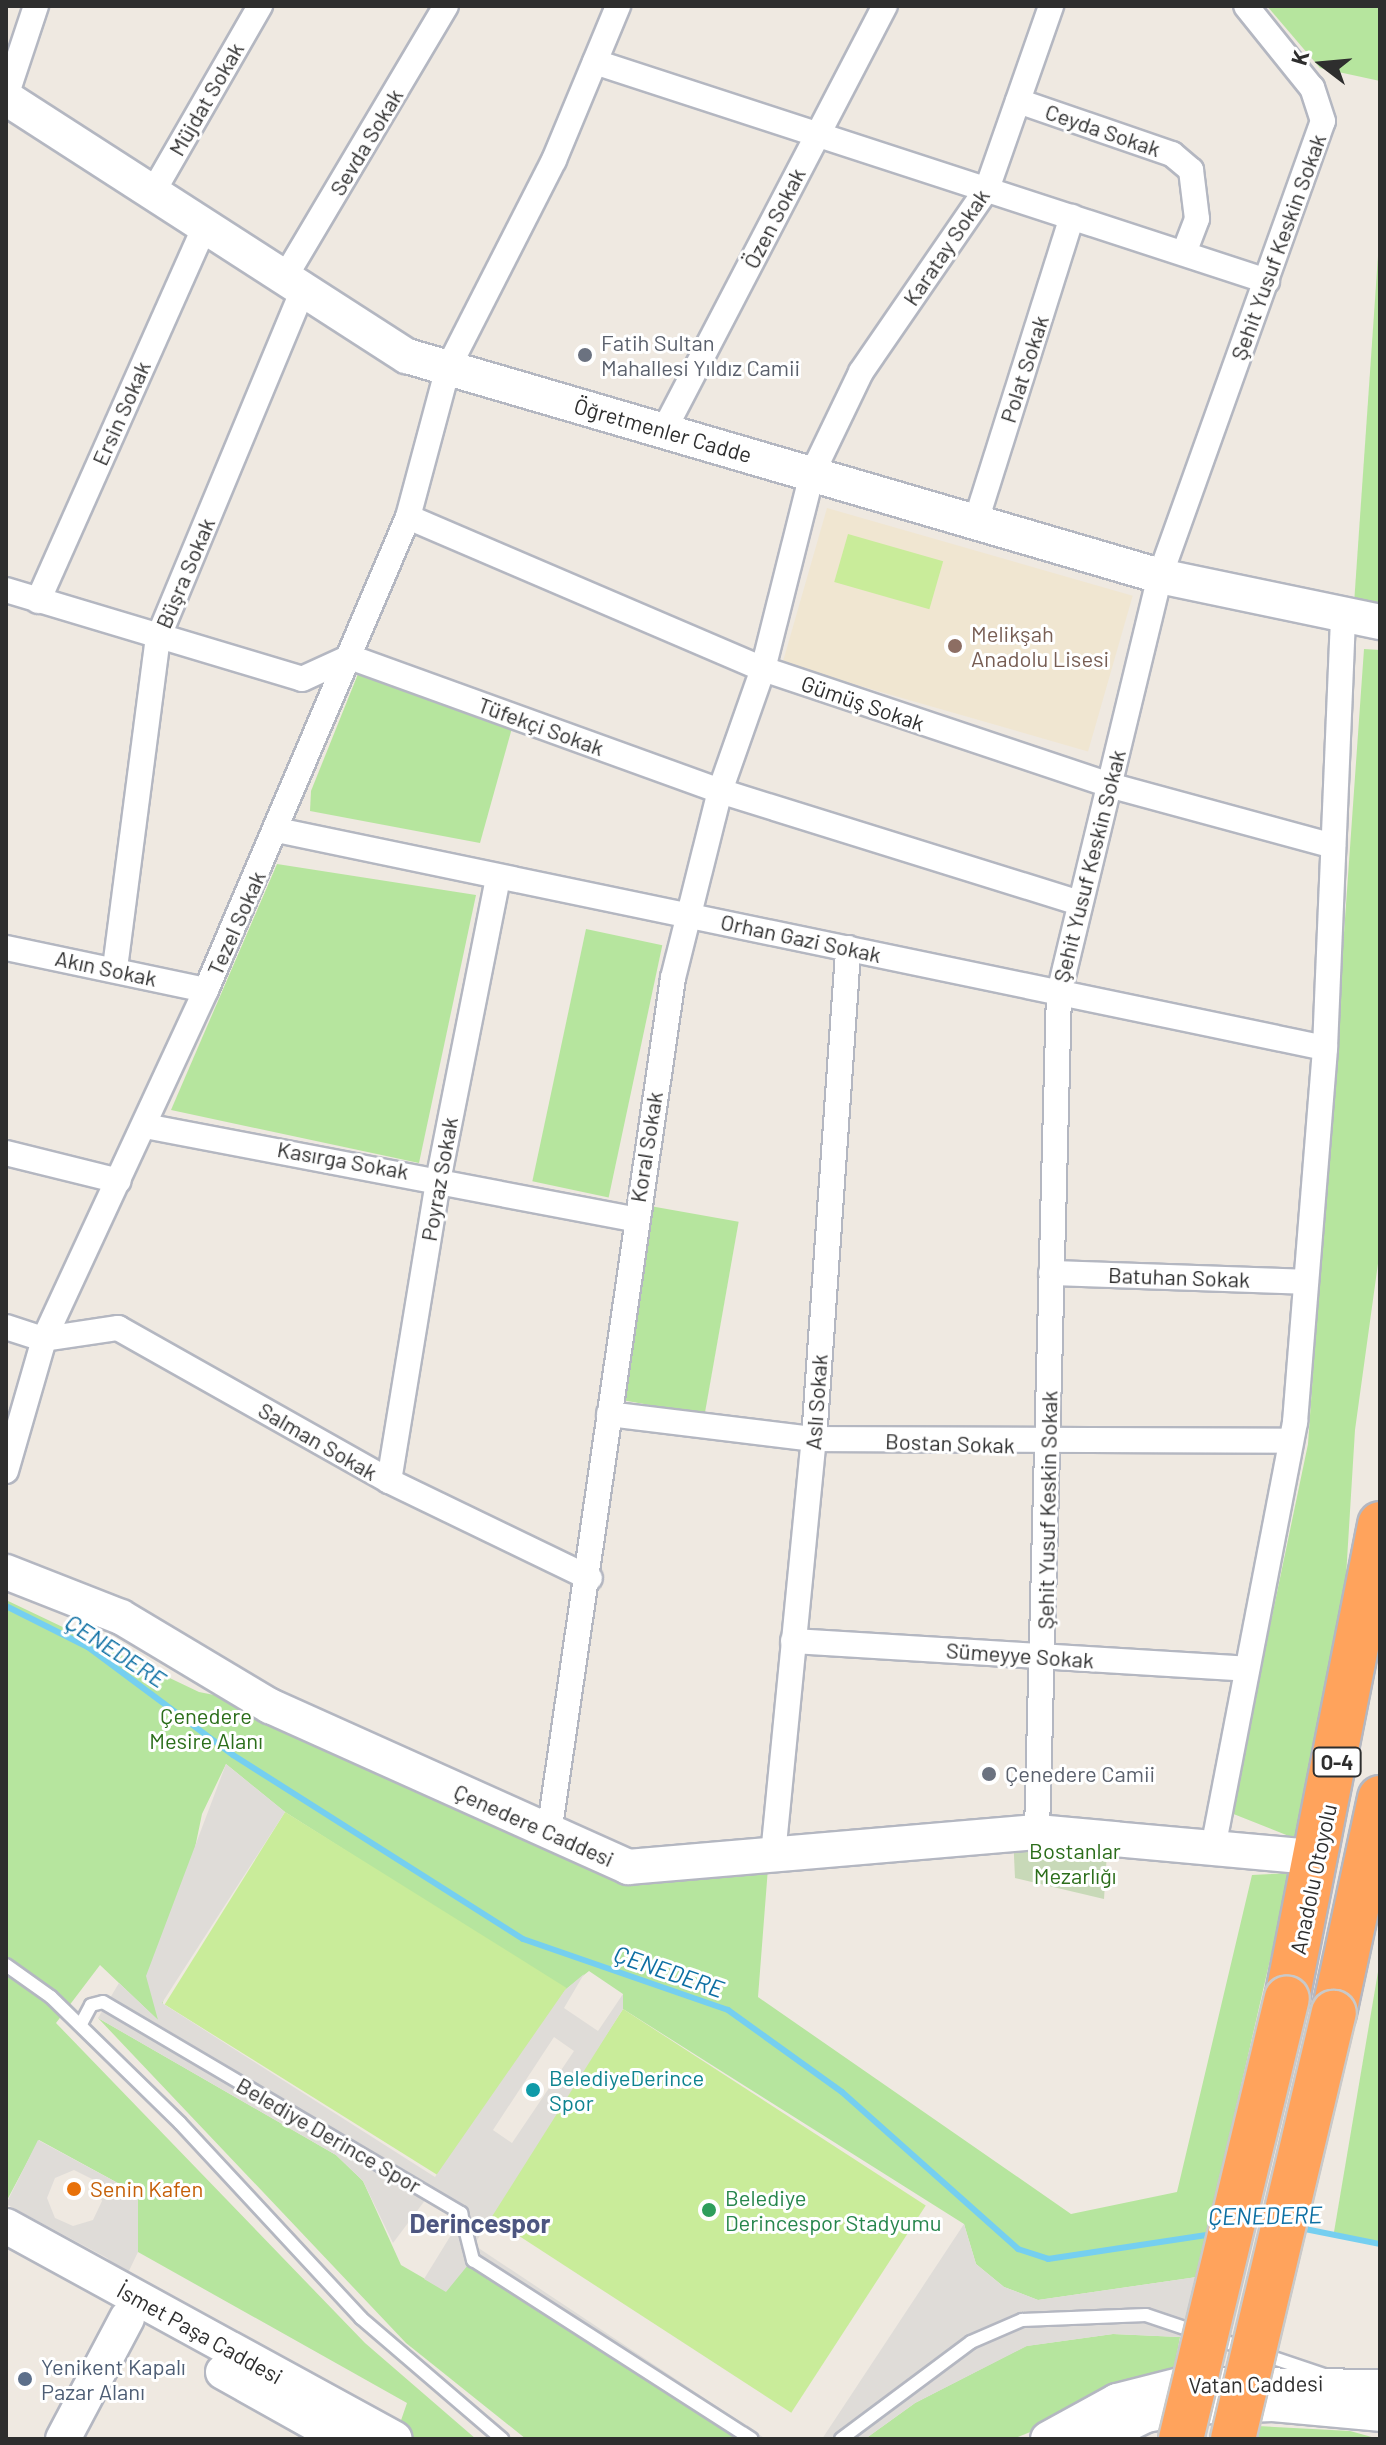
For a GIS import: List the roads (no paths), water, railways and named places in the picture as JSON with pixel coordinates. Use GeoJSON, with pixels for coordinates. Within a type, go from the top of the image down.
{"type":"FeatureCollection","features":[{"type":"Feature","properties":{"kind":"highway","name":"Anadolu Otoyolu"},"geometry":{"type":"LineString","coordinates":[[1181,2439],[1287,1999],[1380,1524]]}},
{"type":"Feature","properties":{"kind":"highway","name":"O-4"},"geometry":{"type":"LineString","coordinates":[[1233,2439],[1334,2013],[1380,1798]]}},
{"type":"Feature","properties":{"kind":"street"},"geometry":{"type":"LineString","coordinates":[[6,97],[36,6]]}},
{"type":"Feature","properties":{"kind":"street","name":"Müjdat Sokak"},"geometry":{"type":"LineString","coordinates":[[153,192],[260,6]]}},
{"type":"Feature","properties":{"kind":"street","name":"Sevda Sokak"},"geometry":{"type":"LineString","coordinates":[[294,283],[446,6]]}},
{"type":"Feature","properties":{"kind":"street","name":"Tezel Sokak"},"geometry":{"type":"LineString","coordinates":[[6,1471],[44,1339],[145,1126],[277,830],[408,517],[448,368],[554,160],[618,6]]}},
{"type":"Feature","properties":{"kind":"street","name":"Özen Sokak"},"geometry":{"type":"LineString","coordinates":[[664,430],[885,6]]}},
{"type":"Feature","properties":{"kind":"street","name":"Karatay Sokak"},"geometry":{"type":"LineString","coordinates":[[812,474],[861,372],[987,189],[1051,6]]}},
{"type":"Feature","properties":{"kind":"street","name":"Şehit Yusuf Keskin Sokak"},"geometry":{"type":"LineString","coordinates":[[1037,1832],[1045,1656],[1047,1445],[1059,993],[1077,902],[1160,576],[1323,121],[1312,88],[1246,6]]}},
{"type":"Feature","properties":{"kind":"street"},"geometry":{"type":"LineString","coordinates":[[595,62],[1267,281]]}},
{"type":"Feature","properties":{"kind":"street","name":"Öğretmenler Cadde"},"geometry":{"type":"LineString","coordinates":[[6,97],[407,356],[1160,576],[1380,622]]}},
{"type":"Feature","properties":{"kind":"street","name":"Ceyda Sokak"},"geometry":{"type":"LineString","coordinates":[[1018,101],[1172,154],[1191,170],[1197,219],[1184,253]]}},
{"type":"Feature","properties":{"kind":"street","name":"Polat Sokak"},"geometry":{"type":"LineString","coordinates":[[976,521],[1072,217]]}},
{"type":"Feature","properties":{"kind":"street","name":"Ersin Sokak"},"geometry":{"type":"LineString","coordinates":[[38,601],[205,226]]}},
{"type":"Feature","properties":{"kind":"street","name":"Büşra Sokak"},"geometry":{"type":"LineString","coordinates":[[115,968],[158,638],[294,283]]}},
{"type":"Feature","properties":{"kind":"street","name":"Koral Sokak"},"geometry":{"type":"LineString","coordinates":[[549,1833],[590,1578],[634,1219],[690,914],[720,791],[763,669],[812,474]]}},
{"type":"Feature","properties":{"kind":"street","name":"Gümüş Sokak"},"geometry":{"type":"LineString","coordinates":[[408,517],[763,669],[1109,785],[1333,846]]}},
{"type":"Feature","properties":{"kind":"street"},"geometry":{"type":"LineString","coordinates":[[6,590],[302,679],[350,657]]}},
{"type":"Feature","properties":{"kind":"street"},"geometry":{"type":"LineString","coordinates":[[1214,1843],[1291,1441],[1325,1048],[1343,616]]}},
{"type":"Feature","properties":{"kind":"street","name":"Tüfekçi Sokak"},"geometry":{"type":"LineString","coordinates":[[350,657],[720,791],[1077,902]]}},
{"type":"Feature","properties":{"kind":"street","name":"Orhan Gazi Sokak"},"geometry":{"type":"LineString","coordinates":[[277,830],[1325,1048]]}},
{"type":"Feature","properties":{"kind":"street","name":"Poyraz Sokak"},"geometry":{"type":"LineString","coordinates":[[389,1481],[439,1176],[498,878]]}},
{"type":"Feature","properties":{"kind":"street","name":"Akın Sokak"},"geometry":{"type":"LineString","coordinates":[[6,948],[115,968],[206,990]]}},
{"type":"Feature","properties":{"kind":"street","name":"Aslı Sokak"},"geometry":{"type":"LineString","coordinates":[[773,1855],[814,1439],[848,948]]}},
{"type":"Feature","properties":{"kind":"street","name":"Kasırga Sokak"},"geometry":{"type":"LineString","coordinates":[[145,1126],[439,1176],[634,1219]]}},
{"type":"Feature","properties":{"kind":"street"},"geometry":{"type":"LineString","coordinates":[[6,1153],[119,1181]]}},
{"type":"Feature","properties":{"kind":"street","name":"Batuhan Sokak"},"geometry":{"type":"LineString","coordinates":[[1051,1273],[1306,1282]]}},
{"type":"Feature","properties":{"kind":"street"},"geometry":{"type":"LineString","coordinates":[[6,1327],[44,1339]]}},
{"type":"Feature","properties":{"kind":"street","name":"Salman Sokak"},"geometry":{"type":"LineString","coordinates":[[44,1339],[118,1328],[389,1481],[590,1578]]}},
{"type":"Feature","properties":{"kind":"street","name":"Bostan Sokak"},"geometry":{"type":"LineString","coordinates":[[609,1414],[814,1439],[1047,1445],[1291,1441]]}},
{"type":"Feature","properties":{"kind":"street","name":"Çenedere Caddesi"},"geometry":{"type":"LineString","coordinates":[[6,1572],[121,1617],[270,1706],[628,1867],[1037,1832],[1214,1843],[1301,1856]]}},
{"type":"Feature","properties":{"kind":"street","name":"Sümeyye Sokak"},"geometry":{"type":"LineString","coordinates":[[793,1641],[1247,1669]]}},
{"type":"Feature","properties":{"kind":"street","name":"İsmet Paşa Caddesi"},"geometry":{"type":"LineString","coordinates":[[6,2226],[343,2439]]}},
{"type":"Feature","properties":{"kind":"street","name":"İsmet Paşa Caddesi"},"geometry":{"type":"LineString","coordinates":[[6,2250],[132,2308],[395,2439]]}},
{"type":"Feature","properties":{"kind":"street"},"geometry":{"type":"LineString","coordinates":[[63,2439],[132,2308]]}},
{"type":"Feature","properties":{"kind":"street","name":"Vatan Caddesi"},"geometry":{"type":"LineString","coordinates":[[1048,2439],[1145,2391],[1228,2380],[1343,2395],[1380,2414]]}},
{"type":"Feature","properties":{"kind":"street","name":"Vatan Caddesi"},"geometry":{"type":"LineString","coordinates":[[1097,2439],[1146,2415],[1188,2407],[1343,2395],[1380,2387]]}},
{"type":"Feature","properties":{"kind":"lane"},"geometry":{"type":"LineString","coordinates":[[6,1965],[81,2024],[361,2318],[502,2439]]}},
{"type":"Feature","properties":{"kind":"lane","name":"Belediye Derince Spor"},"geometry":{"type":"LineString","coordinates":[[81,2024],[91,2005],[103,2002],[461,2213],[473,2260],[752,2439]]}},
{"type":"Feature","properties":{"kind":"lane"},"geometry":{"type":"LineString","coordinates":[[841,2439],[971,2342],[1022,2320],[1146,2315],[1283,2355],[1343,2395]]}},
{"type":"Feature","properties":{"kind":"waterway","name":"ÇENEDERE"},"geometry":{"type":"LineString","coordinates":[[6,1606],[88,1647],[233,1755],[523,1939],[728,2010],[842,2092],[1018,2249],[1048,2259],[1213,2234]]}},
{"type":"Feature","properties":{"kind":"waterway","name":"ÇENEDERE"},"geometry":{"type":"LineString","coordinates":[[1300,2228],[1380,2244]]}},
{"type":"Feature","properties":{"kind":"place","name":"Fatih Sultan Mahallesi Yıldız Camii"},"geometry":{"type":"Point","coordinates":[585,355]}},
{"type":"Feature","properties":{"kind":"place","name":"Melikşah Anadolu Lisesi"},"geometry":{"type":"Point","coordinates":[955,646]}},
{"type":"Feature","properties":{"kind":"place","name":"Çenedere Camii"},"geometry":{"type":"Point","coordinates":[989,1774]}},
{"type":"Feature","properties":{"kind":"place","name":"BelediyeDerince Spor"},"geometry":{"type":"Point","coordinates":[533,2090]}},
{"type":"Feature","properties":{"kind":"place","name":"Senin Kafen"},"geometry":{"type":"Point","coordinates":[74,2189]}},
{"type":"Feature","properties":{"kind":"place","name":"Belediye Derincespor Stadyumu"},"geometry":{"type":"Point","coordinates":[709,2210]}},
{"type":"Feature","properties":{"kind":"place","name":"Yenikent Kapalı Pazar Alanı"},"geometry":{"type":"Point","coordinates":[25,2379]}},
{"type":"Feature","properties":{"kind":"district","name":"Derincespor"},"geometry":{"type":"Point","coordinates":[480,2223]}},
{"type":"Feature","properties":{"kind":"park label","name":"Çenedere Mesire Alanı"},"geometry":{"type":"Point","coordinates":[206,1728]}},
{"type":"Feature","properties":{"kind":"park label","name":"Bostanlar Mezarlığı"},"geometry":{"type":"Point","coordinates":[1075,1862]}}]}
